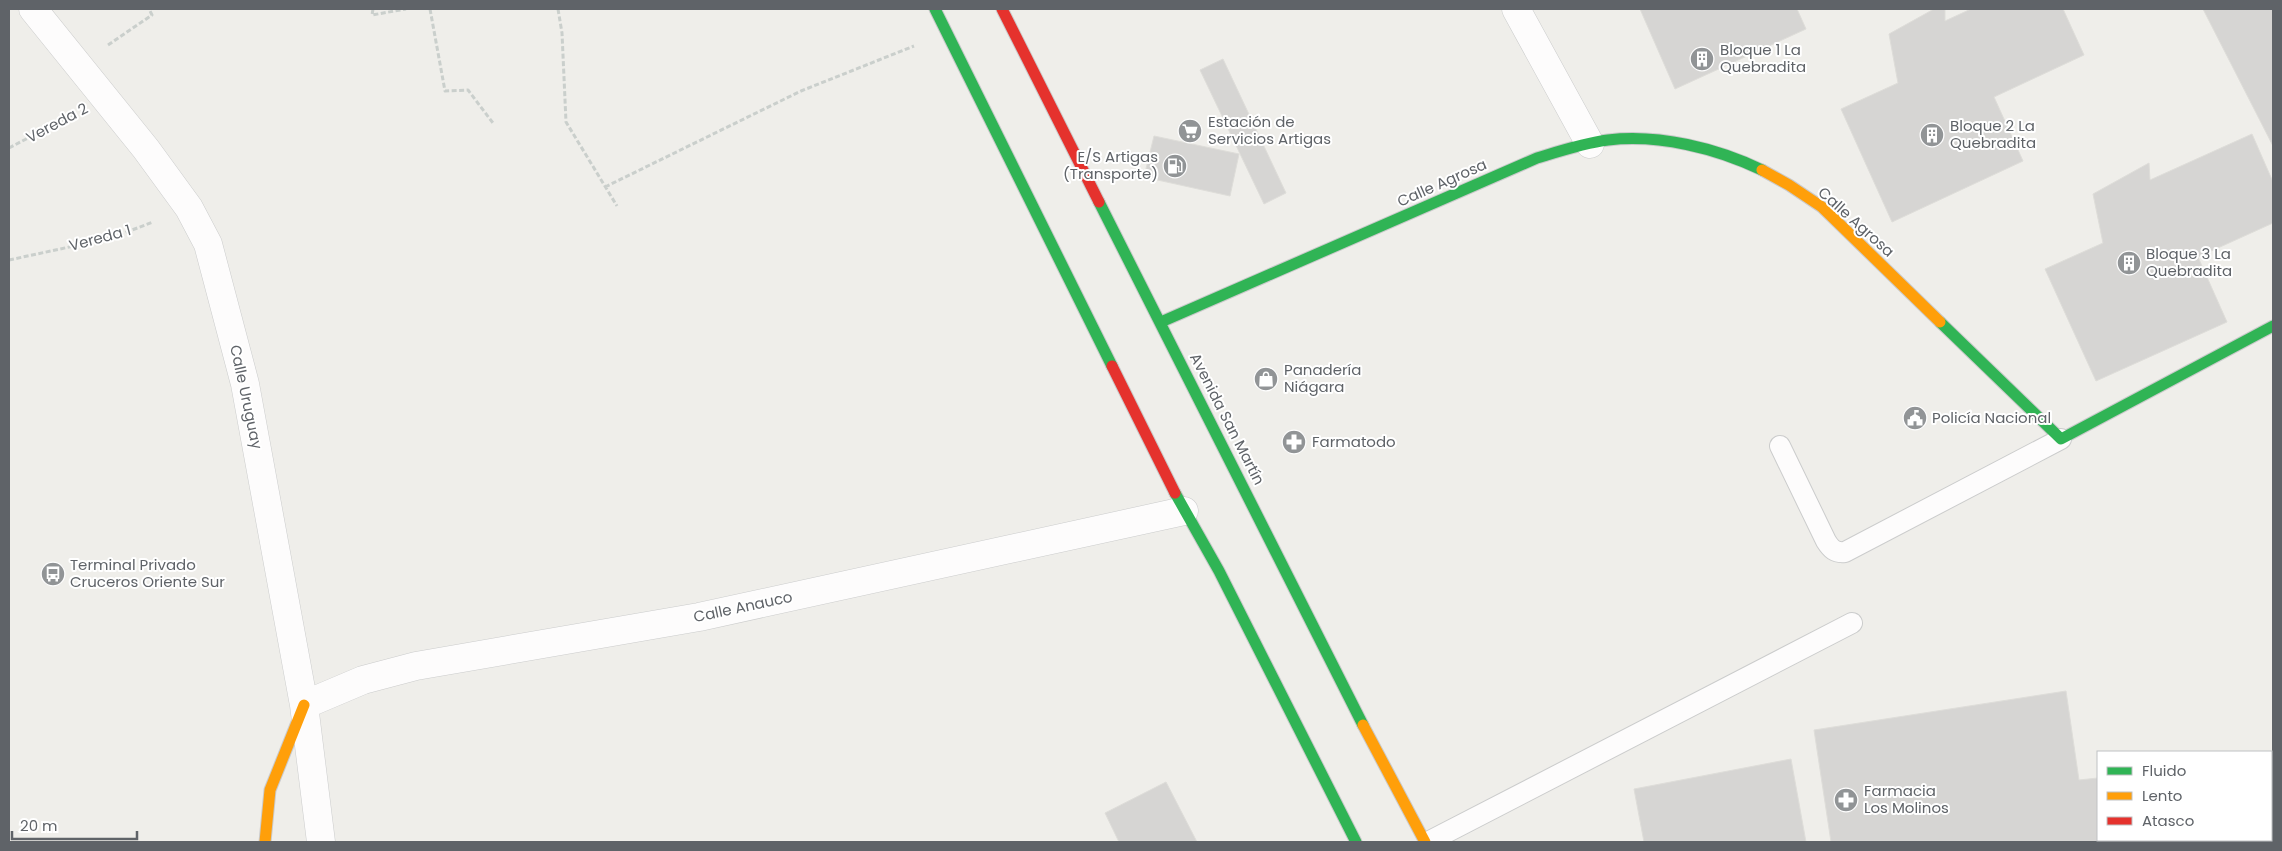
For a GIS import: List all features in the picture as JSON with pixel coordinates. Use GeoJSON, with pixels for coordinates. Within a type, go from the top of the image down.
{"type":"FeatureCollection","features":[{"type":"Feature","properties":{"kind":"main road"},"geometry":{"type":"LineString","coordinates":[[935,9],[1184,511],[1219,571],[1356,842]]}},
{"type":"Feature","properties":{"kind":"main road","name":"Avenida San Martín"},"geometry":{"type":"LineString","coordinates":[[1002,9],[1388,773],[1426,842]]}},
{"type":"Feature","properties":{"kind":"main road","name":"Calle Agrosa"},"geometry":{"type":"LineString","coordinates":[[1160,322],[1537,158],[1590,144],[1618,139],[1672,142],[1714,152],[1776,178],[1822,207],[2062,439]]}},
{"type":"Feature","properties":{"kind":"main road"},"geometry":{"type":"LineString","coordinates":[[2062,439],[2273,326]]}},
{"type":"Feature","properties":{"kind":"main road"},"geometry":{"type":"LineString","coordinates":[[265,842],[270,790],[304,705]]}},
{"type":"Feature","properties":{"kind":"street","name":"Calle Uruguay"},"geometry":{"type":"LineString","coordinates":[[33,9],[146,149],[189,208],[208,244],[245,384],[304,705],[321,842]]}},
{"type":"Feature","properties":{"kind":"street"},"geometry":{"type":"LineString","coordinates":[[1516,9],[1590,144]]}},
{"type":"Feature","properties":{"kind":"street","name":"Calle Anauco"},"geometry":{"type":"LineString","coordinates":[[304,705],[363,680],[416,666],[698,618],[1184,511]]}},
{"type":"Feature","properties":{"kind":"lane"},"geometry":{"type":"LineString","coordinates":[[1780,446],[1826,541],[1831,549],[1837,552],[1845,552],[2062,439]]}},
{"type":"Feature","properties":{"kind":"lane"},"geometry":{"type":"LineString","coordinates":[[1426,842],[1852,623]]}},
{"type":"Feature","properties":{"kind":"path"},"geometry":{"type":"LineString","coordinates":[[79,65],[152,15],[149,9]]}},
{"type":"Feature","properties":{"kind":"path"},"geometry":{"type":"LineString","coordinates":[[373,9],[372,16],[406,9]]}},
{"type":"Feature","properties":{"kind":"path"},"geometry":{"type":"LineString","coordinates":[[430,9],[445,90],[468,90],[493,123]]}},
{"type":"Feature","properties":{"kind":"path"},"geometry":{"type":"LineString","coordinates":[[558,9],[562,33],[566,122],[618,206]]}},
{"type":"Feature","properties":{"kind":"path"},"geometry":{"type":"LineString","coordinates":[[605,186],[801,91],[947,32]]}},
{"type":"Feature","properties":{"kind":"path","name":"Vereda 2"},"geometry":{"type":"LineString","coordinates":[[9,148],[105,98]]}},
{"type":"Feature","properties":{"kind":"path","name":"Vereda 1"},"geometry":{"type":"LineString","coordinates":[[9,260],[111,238],[189,208]]}},
{"type":"Feature","properties":{"kind":"building","name":"Bloque 1 La Quebradita"},"geometry":{"type":"Polygon","coordinates":[[[1640,9],[1797,9],[1806,29],[1675,89],[1640,9]]]}},
{"type":"Feature","properties":{"kind":"building","name":"Bloque 2 La Quebradita"},"geometry":{"type":"Polygon","coordinates":[[[1934,9],[1945,9],[1945,21],[1971,9],[2063,9],[2084,55],[1994,97],[2023,161],[1892,222],[1841,109],[1898,83],[1889,34],[1934,9]]]}},
{"type":"Feature","properties":{"kind":"building"},"geometry":{"type":"Polygon","coordinates":[[[2203,9],[2273,9],[2273,146],[2203,9]]]}},
{"type":"Feature","properties":{"kind":"building","name":"Estación de Servicios Artigas"},"geometry":{"type":"Polygon","coordinates":[[[1223,59],[1286,193],[1264,204],[1200,70],[1223,59]]]}},
{"type":"Feature","properties":{"kind":"building","name":"Bloque 3 La Quebradita"},"geometry":{"type":"Polygon","coordinates":[[[2252,134],[2273,182],[2273,223],[2198,257],[2227,322],[2096,381],[2045,269],[2103,243],[2093,194],[2149,163],[2150,180],[2252,134]]]}},
{"type":"Feature","properties":{"kind":"building"},"geometry":{"type":"Polygon","coordinates":[[[1154,136],[1239,154],[1230,196],[1144,177],[1154,136]]]}},
{"type":"Feature","properties":{"kind":"building"},"geometry":{"type":"Polygon","coordinates":[[[2066,691],[2079,780],[2097,778],[2097,841],[2127,842],[1831,842],[1814,730],[2066,691]]]}},
{"type":"Feature","properties":{"kind":"building"},"geometry":{"type":"Polygon","coordinates":[[[1791,759],[1806,842],[1644,842],[1634,789],[1791,759]]]}},
{"type":"Feature","properties":{"kind":"building"},"geometry":{"type":"Polygon","coordinates":[[[1166,782],[1197,842],[1119,842],[1105,813],[1166,782]]]}},
{"type":"Feature","properties":{"kind":"traffic: fast"},"geometry":{"type":"LineString","coordinates":[[935,9],[1112,366]]}},
{"type":"Feature","properties":{"kind":"traffic: fast"},"geometry":{"type":"LineString","coordinates":[[1161,322],[1537,158],[1581,145],[1627,139],[1667,141],[1707,149],[1762,170]]}},
{"type":"Feature","properties":{"kind":"traffic: fast"},"geometry":{"type":"LineString","coordinates":[[1099,202],[1363,725]]}},
{"type":"Feature","properties":{"kind":"traffic: fast"},"geometry":{"type":"LineString","coordinates":[[1940,322],[2061,439],[2273,326]]}},
{"type":"Feature","properties":{"kind":"traffic: fast"},"geometry":{"type":"LineString","coordinates":[[1175,493],[1219,571],[1356,842]]}},
{"type":"Feature","properties":{"kind":"traffic: slow"},"geometry":{"type":"LineString","coordinates":[[1762,170],[1822,207],[1940,322]]}},
{"type":"Feature","properties":{"kind":"traffic: slow"},"geometry":{"type":"LineString","coordinates":[[265,842],[270,790],[304,705]]}},
{"type":"Feature","properties":{"kind":"traffic: slow"},"geometry":{"type":"LineString","coordinates":[[1363,725],[1425,842]]}},
{"type":"Feature","properties":{"kind":"traffic: jam"},"geometry":{"type":"LineString","coordinates":[[1002,9],[1099,202]]}},
{"type":"Feature","properties":{"kind":"traffic: jam"},"geometry":{"type":"LineString","coordinates":[[1112,366],[1175,493]]}},
{"type":"Feature","properties":{"kind":"place","name":"Bloque 1 La Quebradita"},"geometry":{"type":"Point","coordinates":[1702,59]}},
{"type":"Feature","properties":{"kind":"place","name":"Estación de Servicios Artigas"},"geometry":{"type":"Point","coordinates":[1190,131]}},
{"type":"Feature","properties":{"kind":"place","name":"Bloque 2 La Quebradita"},"geometry":{"type":"Point","coordinates":[1932,135]}},
{"type":"Feature","properties":{"kind":"place","name":"E/S Artigas (Transporte)"},"geometry":{"type":"Point","coordinates":[1175,166]}},
{"type":"Feature","properties":{"kind":"place","name":"Bloque 3 La Quebradita"},"geometry":{"type":"Point","coordinates":[2129,263]}},
{"type":"Feature","properties":{"kind":"place","name":"Panadería Niágara"},"geometry":{"type":"Point","coordinates":[1266,379]}},
{"type":"Feature","properties":{"kind":"place","name":"Policía Nacional"},"geometry":{"type":"Point","coordinates":[1915,418]}},
{"type":"Feature","properties":{"kind":"place","name":"Farmatodo"},"geometry":{"type":"Point","coordinates":[1294,442]}},
{"type":"Feature","properties":{"kind":"place","name":"Terminal Privado Cruceros Oriente Sur"},"geometry":{"type":"Point","coordinates":[53,574]}},
{"type":"Feature","properties":{"kind":"place","name":"Farmacia Los Molinos"},"geometry":{"type":"Point","coordinates":[1846,800]}}]}
